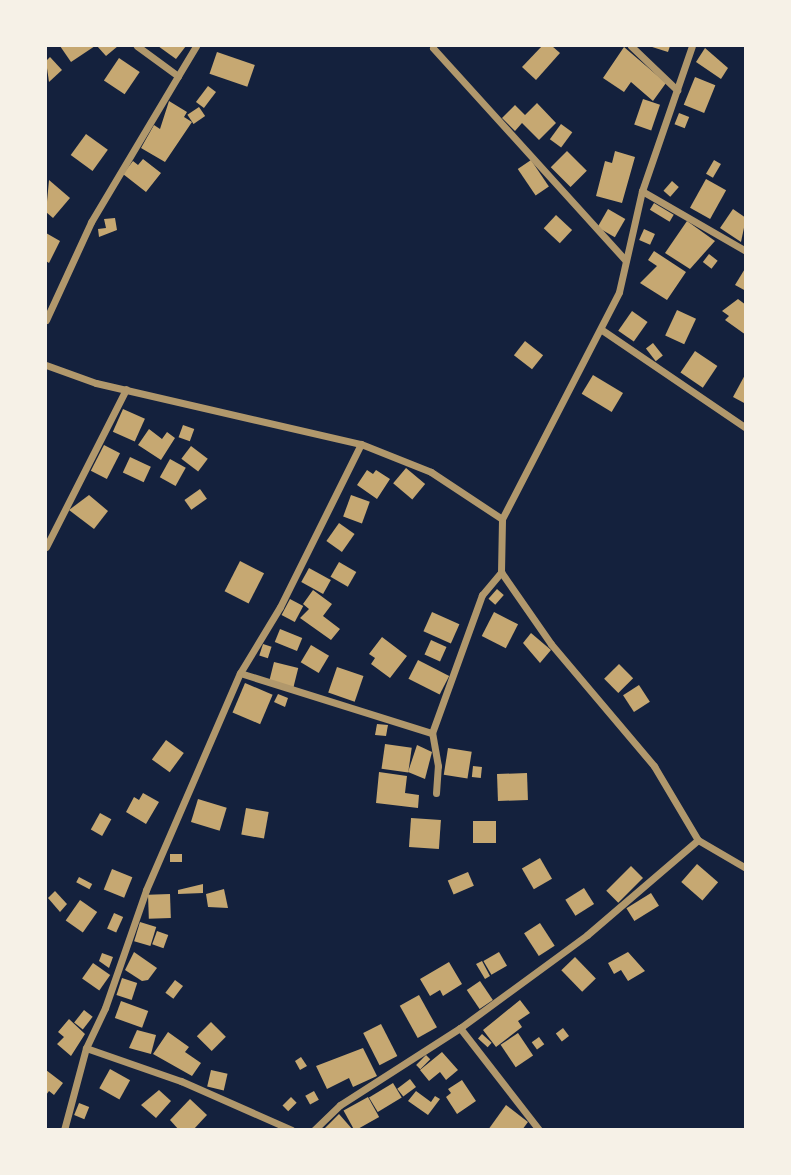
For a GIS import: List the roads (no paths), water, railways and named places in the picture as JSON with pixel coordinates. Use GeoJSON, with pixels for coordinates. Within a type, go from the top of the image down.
{"type":"FeatureCollection","features":[{"type":"Feature","properties":{"kind":"street"},"geometry":{"type":"LineString","coordinates":[[137,46],[178,76]]}},
{"type":"Feature","properties":{"kind":"street"},"geometry":{"type":"LineString","coordinates":[[46,320],[91,222],[196,46]]}},
{"type":"Feature","properties":{"kind":"street"},"geometry":{"type":"LineString","coordinates":[[631,46],[677,90]]}},
{"type":"Feature","properties":{"kind":"street"},"geometry":{"type":"LineString","coordinates":[[692,46],[642,191],[619,292],[602,330],[502,519],[501,572],[551,644],[654,766],[698,840],[746,868]]}},
{"type":"Feature","properties":{"kind":"street"},"geometry":{"type":"LineString","coordinates":[[433,48],[625,260]]}},
{"type":"Feature","properties":{"kind":"street"},"geometry":{"type":"LineString","coordinates":[[642,191],[746,251]]}},
{"type":"Feature","properties":{"kind":"street"},"geometry":{"type":"LineString","coordinates":[[602,330],[746,428]]}},
{"type":"Feature","properties":{"kind":"street"},"geometry":{"type":"LineString","coordinates":[[46,365],[127,389],[361,444],[431,472],[502,519]]}},
{"type":"Feature","properties":{"kind":"street"},"geometry":{"type":"LineString","coordinates":[[46,547],[127,389]]}},
{"type":"Feature","properties":{"kind":"street"},"geometry":{"type":"LineString","coordinates":[[64,1129],[86,1048],[105,1008],[146,890],[240,673],[280,607],[361,444]]}},
{"type":"Feature","properties":{"kind":"street"},"geometry":{"type":"LineString","coordinates":[[436,793],[438,766],[432,733],[482,595],[501,572]]}},
{"type":"Feature","properties":{"kind":"street"},"geometry":{"type":"LineString","coordinates":[[240,673],[432,733]]}},
{"type":"Feature","properties":{"kind":"street"},"geometry":{"type":"LineString","coordinates":[[314,1129],[340,1105],[460,1028],[587,935],[698,840]]}},
{"type":"Feature","properties":{"kind":"street"},"geometry":{"type":"LineString","coordinates":[[460,1028],[539,1129]]}},
{"type":"Feature","properties":{"kind":"street"},"geometry":{"type":"LineString","coordinates":[[86,1048],[181,1081],[292,1129]]}}]}
